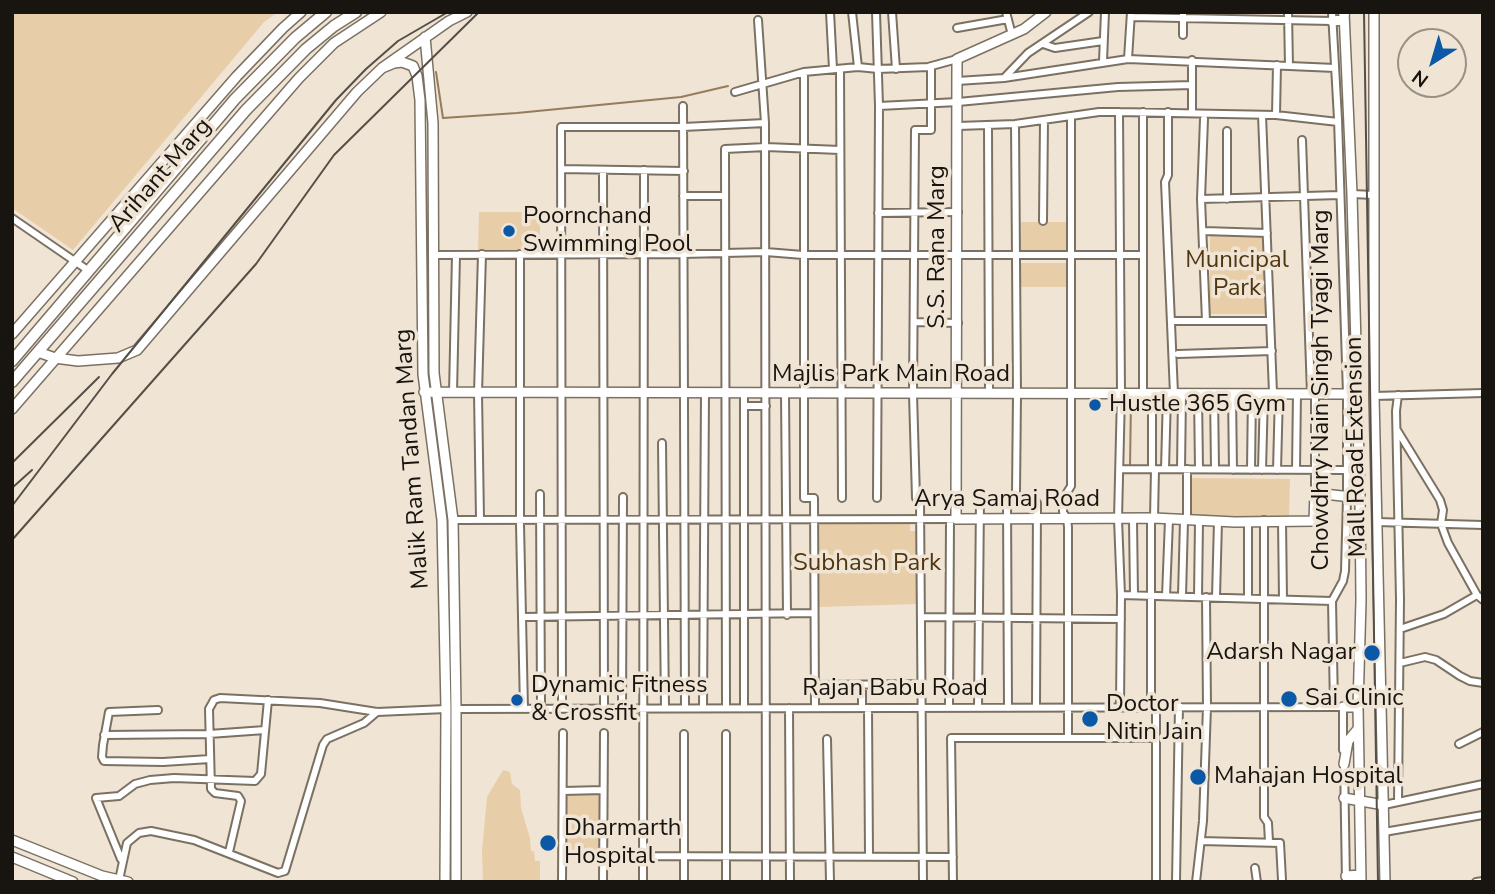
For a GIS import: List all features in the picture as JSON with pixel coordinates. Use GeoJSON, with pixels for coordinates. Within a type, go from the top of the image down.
{"type":"FeatureCollection","features":[{"type":"Feature","properties":{"kind":"main road","name":"Arihant Marg"},"geometry":{"type":"LineString","coordinates":[[12,361],[234,99],[295,38],[326,12]]}},
{"type":"Feature","properties":{"kind":"main road","name":"Arihant Marg"},"geometry":{"type":"LineString","coordinates":[[12,382],[246,110],[306,49],[356,12]]}},
{"type":"Feature","properties":{"kind":"street"},"geometry":{"type":"LineString","coordinates":[[12,334],[237,76],[301,12]]}},
{"type":"Feature","properties":{"kind":"street"},"geometry":{"type":"LineString","coordinates":[[12,409],[299,78],[334,43],[381,12]]}},
{"type":"Feature","properties":{"kind":"street"},"geometry":{"type":"LineString","coordinates":[[38,352],[55,358],[78,361],[118,358],[137,350],[314,140],[383,68],[425,37],[467,12]]}},
{"type":"Feature","properties":{"kind":"street"},"geometry":{"type":"LineString","coordinates":[[830,12],[837,69],[840,150],[842,498]]}},
{"type":"Feature","properties":{"kind":"street"},"geometry":{"type":"LineString","coordinates":[[852,12],[858,67]]}},
{"type":"Feature","properties":{"kind":"street"},"geometry":{"type":"LineString","coordinates":[[876,12],[879,106],[877,498]]}},
{"type":"Feature","properties":{"kind":"street"},"geometry":{"type":"LineString","coordinates":[[892,12],[896,69]]}},
{"type":"Feature","properties":{"kind":"street"},"geometry":{"type":"LineString","coordinates":[[735,92],[804,72],[858,67],[931,67],[957,59],[1012,35],[1046,12]]}},
{"type":"Feature","properties":{"kind":"street"},"geometry":{"type":"LineString","coordinates":[[1004,78],[1028,53],[1089,12]]}},
{"type":"Feature","properties":{"kind":"street"},"geometry":{"type":"LineString","coordinates":[[1103,61],[1105,12]]}},
{"type":"Feature","properties":{"kind":"street","name":"Mall Road Extension"},"geometry":{"type":"LineString","coordinates":[[1374,12],[1374,396],[1385,882]]}},
{"type":"Feature","properties":{"kind":"street"},"geometry":{"type":"LineString","coordinates":[[1128,59],[1131,15],[1332,17],[1344,14],[1352,194],[1361,600],[1358,707],[1361,879],[1346,879]]}},
{"type":"Feature","properties":{"kind":"street"},"geometry":{"type":"LineString","coordinates":[[1183,15],[1183,35]]}},
{"type":"Feature","properties":{"kind":"street"},"geometry":{"type":"LineString","coordinates":[[957,28],[1007,16],[1012,35]]}},
{"type":"Feature","properties":{"kind":"street"},"geometry":{"type":"LineString","coordinates":[[1288,16],[1289,66]]}},
{"type":"Feature","properties":{"kind":"street","name":"Chowdhry Nain Singh Tyagi Marg"},"geometry":{"type":"LineString","coordinates":[[1332,17],[1347,394],[1345,571],[1343,581],[1332,601],[1343,764],[1346,879]]}},
{"type":"Feature","properties":{"kind":"street"},"geometry":{"type":"LineString","coordinates":[[758,20],[766,147],[766,882]]}},
{"type":"Feature","properties":{"kind":"street","name":"Malik Ram Tandan Marg"},"geometry":{"type":"LineString","coordinates":[[425,37],[433,123],[432,255],[436,393],[453,520],[451,709],[445,882]]}},
{"type":"Feature","properties":{"kind":"street"},"geometry":{"type":"LineString","coordinates":[[1043,44],[1051,48],[1103,41]]}},
{"type":"Feature","properties":{"kind":"street","name":"S.S. Rana Marg"},"geometry":{"type":"LineString","coordinates":[[953,519],[958,323],[957,59]]}},
{"type":"Feature","properties":{"kind":"street"},"geometry":{"type":"LineString","coordinates":[[957,81],[1004,78],[1128,59],[1335,68]]}},
{"type":"Feature","properties":{"kind":"street"},"geometry":{"type":"LineString","coordinates":[[1192,60],[1192,113]]}},
{"type":"Feature","properties":{"kind":"street"},"geometry":{"type":"LineString","coordinates":[[383,68],[402,62],[413,66],[417,76],[428,73]]}},
{"type":"Feature","properties":{"kind":"street"},"geometry":{"type":"LineString","coordinates":[[1276,115],[1277,65]]}},
{"type":"Feature","properties":{"kind":"street"},"geometry":{"type":"LineString","coordinates":[[923,882],[920,502],[916,498],[913,394],[915,130],[931,130],[931,67]]}},
{"type":"Feature","properties":{"kind":"street"},"geometry":{"type":"LineString","coordinates":[[804,72],[804,498],[814,498],[815,708]]}},
{"type":"Feature","properties":{"kind":"street","name":"Malik Ram Tandan Marg"},"geometry":{"type":"LineString","coordinates":[[417,76],[422,124],[424,392],[442,520],[456,882]]}},
{"type":"Feature","properties":{"kind":"street"},"geometry":{"type":"LineString","coordinates":[[879,106],[958,102],[1118,87],[1192,85]]}},
{"type":"Feature","properties":{"kind":"street"},"geometry":{"type":"LineString","coordinates":[[683,106],[685,708]]}},
{"type":"Feature","properties":{"kind":"street"},"geometry":{"type":"LineString","coordinates":[[958,126],[1015,124],[1119,111],[1276,115],[1338,122]]}},
{"type":"Feature","properties":{"kind":"street"},"geometry":{"type":"LineString","coordinates":[[1119,111],[1120,707]]}},
{"type":"Feature","properties":{"kind":"street"},"geometry":{"type":"LineString","coordinates":[[1143,112],[1142,255],[1153,469],[1150,596],[1156,738],[1156,882]]}},
{"type":"Feature","properties":{"kind":"street"},"geometry":{"type":"LineString","coordinates":[[1168,112],[1168,175],[1165,181],[1174,394],[1184,469],[1182,596]]}},
{"type":"Feature","properties":{"kind":"street"},"geometry":{"type":"LineString","coordinates":[[1262,115],[1277,470]]}},
{"type":"Feature","properties":{"kind":"street"},"geometry":{"type":"LineString","coordinates":[[1069,736],[1067,519],[1063,512],[1063,499],[1071,486],[1071,117]]}},
{"type":"Feature","properties":{"kind":"street"},"geometry":{"type":"LineString","coordinates":[[1204,119],[1201,200],[1206,321]]}},
{"type":"Feature","properties":{"kind":"street"},"geometry":{"type":"LineString","coordinates":[[1042,221],[1044,120]]}},
{"type":"Feature","properties":{"kind":"street"},"geometry":{"type":"LineString","coordinates":[[562,709],[561,127],[683,127],[765,123]]}},
{"type":"Feature","properties":{"kind":"street"},"geometry":{"type":"LineString","coordinates":[[1015,124],[1016,493]]}},
{"type":"Feature","properties":{"kind":"street"},"geometry":{"type":"LineString","coordinates":[[988,126],[989,394]]}},
{"type":"Feature","properties":{"kind":"street"},"geometry":{"type":"LineString","coordinates":[[1227,131],[1227,199]]}},
{"type":"Feature","properties":{"kind":"street"},"geometry":{"type":"LineString","coordinates":[[1302,140],[1315,470],[1346,470]]}},
{"type":"Feature","properties":{"kind":"street"},"geometry":{"type":"LineString","coordinates":[[726,708],[725,149],[766,147],[840,150]]}},
{"type":"Feature","properties":{"kind":"street"},"geometry":{"type":"LineString","coordinates":[[561,169],[684,171]]}},
{"type":"Feature","properties":{"kind":"street"},"geometry":{"type":"LineString","coordinates":[[603,170],[604,709]]}},
{"type":"Feature","properties":{"kind":"street"},"geometry":{"type":"LineString","coordinates":[[643,882],[644,170]]}},
{"type":"Feature","properties":{"kind":"street"},"geometry":{"type":"LineString","coordinates":[[1201,200],[1374,195]]}},
{"type":"Feature","properties":{"kind":"street"},"geometry":{"type":"LineString","coordinates":[[683,196],[725,196]]}},
{"type":"Feature","properties":{"kind":"street"},"geometry":{"type":"LineString","coordinates":[[878,213],[958,212]]}},
{"type":"Feature","properties":{"kind":"street"},"geometry":{"type":"LineString","coordinates":[[12,218],[89,271]]}},
{"type":"Feature","properties":{"kind":"street"},"geometry":{"type":"LineString","coordinates":[[1204,231],[1267,233]]}},
{"type":"Feature","properties":{"kind":"street"},"geometry":{"type":"LineString","coordinates":[[421,255],[725,252],[915,256],[1142,255]]}},
{"type":"Feature","properties":{"kind":"street"},"geometry":{"type":"LineString","coordinates":[[453,393],[456,254]]}},
{"type":"Feature","properties":{"kind":"street"},"geometry":{"type":"LineString","coordinates":[[480,519],[478,393],[482,254]]}},
{"type":"Feature","properties":{"kind":"street"},"geometry":{"type":"LineString","coordinates":[[520,254],[520,519],[524,709]]}},
{"type":"Feature","properties":{"kind":"street"},"geometry":{"type":"LineString","coordinates":[[1174,321],[1270,321]]}},
{"type":"Feature","properties":{"kind":"street"},"geometry":{"type":"LineString","coordinates":[[915,322],[958,323]]}},
{"type":"Feature","properties":{"kind":"street"},"geometry":{"type":"LineString","coordinates":[[423,351],[434,351]]}},
{"type":"Feature","properties":{"kind":"street"},"geometry":{"type":"LineString","coordinates":[[1178,354],[1272,351]]}},
{"type":"Feature","properties":{"kind":"street","name":"Majlis Park Main Road"},"geometry":{"type":"LineString","coordinates":[[424,392],[1347,394]]}},
{"type":"Feature","properties":{"kind":"street"},"geometry":{"type":"LineString","coordinates":[[703,708],[705,393]]}},
{"type":"Feature","properties":{"kind":"street"},"geometry":{"type":"LineString","coordinates":[[1214,393],[1215,469]]}},
{"type":"Feature","properties":{"kind":"street"},"geometry":{"type":"LineString","coordinates":[[1232,393],[1233,470]]}},
{"type":"Feature","properties":{"kind":"street"},"geometry":{"type":"LineString","coordinates":[[1251,470],[1252,393]]}},
{"type":"Feature","properties":{"kind":"street"},"geometry":{"type":"LineString","coordinates":[[1262,470],[1272,393]]}},
{"type":"Feature","properties":{"kind":"street"},"geometry":{"type":"LineString","coordinates":[[1296,470],[1297,393]]}},
{"type":"Feature","properties":{"kind":"street"},"geometry":{"type":"LineString","coordinates":[[1374,396],[1483,393]]}},
{"type":"Feature","properties":{"kind":"street"},"geometry":{"type":"LineString","coordinates":[[744,394],[744,708]]}},
{"type":"Feature","properties":{"kind":"street"},"geometry":{"type":"LineString","coordinates":[[785,394],[787,615]]}},
{"type":"Feature","properties":{"kind":"street"},"geometry":{"type":"LineString","coordinates":[[1165,469],[1174,394]]}},
{"type":"Feature","properties":{"kind":"street"},"geometry":{"type":"LineString","coordinates":[[1198,394],[1199,469]]}},
{"type":"Feature","properties":{"kind":"street"},"geometry":{"type":"LineString","coordinates":[[1398,395],[1398,802]]}},
{"type":"Feature","properties":{"kind":"street"},"geometry":{"type":"LineString","coordinates":[[744,406],[766,405]]}},
{"type":"Feature","properties":{"kind":"street"},"geometry":{"type":"LineString","coordinates":[[1396,428],[1440,500],[1443,510],[1441,524],[1451,549],[1480,598],[1400,629]]}},
{"type":"Feature","properties":{"kind":"street"},"geometry":{"type":"LineString","coordinates":[[662,443],[665,708]]}},
{"type":"Feature","properties":{"kind":"street","name":"Arya Samaj Road"},"geometry":{"type":"LineString","coordinates":[[453,520],[1152,518],[1199,521],[1314,521],[1315,470],[1120,469]]}},
{"type":"Feature","properties":{"kind":"street"},"geometry":{"type":"LineString","coordinates":[[1315,493],[1360,498]]}},
{"type":"Feature","properties":{"kind":"street"},"geometry":{"type":"LineString","coordinates":[[540,495],[541,709]]}},
{"type":"Feature","properties":{"kind":"street"},"geometry":{"type":"LineString","coordinates":[[622,709],[623,497]]}},
{"type":"Feature","properties":{"kind":"street"},"geometry":{"type":"LineString","coordinates":[[978,708],[979,500]]}},
{"type":"Feature","properties":{"kind":"street"},"geometry":{"type":"LineString","coordinates":[[1007,501],[1008,708]]}},
{"type":"Feature","properties":{"kind":"street"},"geometry":{"type":"LineString","coordinates":[[1036,708],[1037,503]]}},
{"type":"Feature","properties":{"kind":"street"},"geometry":{"type":"LineString","coordinates":[[949,708],[953,519]]}},
{"type":"Feature","properties":{"kind":"street"},"geometry":{"type":"LineString","coordinates":[[442,520],[453,520]]}},
{"type":"Feature","properties":{"kind":"street"},"geometry":{"type":"LineString","coordinates":[[1133,520],[1134,595]]}},
{"type":"Feature","properties":{"kind":"street"},"geometry":{"type":"LineString","coordinates":[[1166,596],[1169,520]]}},
{"type":"Feature","properties":{"kind":"street"},"geometry":{"type":"LineString","coordinates":[[1248,520],[1248,598]]}},
{"type":"Feature","properties":{"kind":"street"},"geometry":{"type":"LineString","coordinates":[[1265,520],[1264,817],[1268,823],[1269,842]]}},
{"type":"Feature","properties":{"kind":"street"},"geometry":{"type":"LineString","coordinates":[[1198,597],[1199,521]]}},
{"type":"Feature","properties":{"kind":"street"},"geometry":{"type":"LineString","coordinates":[[1216,597],[1218,521]]}},
{"type":"Feature","properties":{"kind":"street"},"geometry":{"type":"LineString","coordinates":[[1282,521],[1283,599]]}},
{"type":"Feature","properties":{"kind":"street"},"geometry":{"type":"LineString","coordinates":[[1377,522],[1483,525]]}},
{"type":"Feature","properties":{"kind":"street"},"geometry":{"type":"LineString","coordinates":[[1121,595],[1332,601]]}},
{"type":"Feature","properties":{"kind":"street"},"geometry":{"type":"LineString","coordinates":[[1196,882],[1203,821],[1207,707],[1206,597]]}},
{"type":"Feature","properties":{"kind":"street"},"geometry":{"type":"LineString","coordinates":[[522,617],[814,613]]}},
{"type":"Feature","properties":{"kind":"street"},"geometry":{"type":"LineString","coordinates":[[922,617],[1121,619]]}},
{"type":"Feature","properties":{"kind":"street"},"geometry":{"type":"LineString","coordinates":[[1400,663],[1425,657],[1436,660],[1470,681],[1483,683]]}},
{"type":"Feature","properties":{"kind":"street"},"geometry":{"type":"LineString","coordinates":[[815,685],[921,684]]}},
{"type":"Feature","properties":{"kind":"street"},"geometry":{"type":"LineString","coordinates":[[862,688],[865,708],[869,856]]}},
{"type":"Feature","properties":{"kind":"street","name":"Rajan Babu Road"},"geometry":{"type":"LineString","coordinates":[[209,734],[209,709],[214,700],[220,698],[320,703],[377,712],[451,709],[1338,707]]}},
{"type":"Feature","properties":{"kind":"street"},"geometry":{"type":"LineString","coordinates":[[12,840],[103,876],[124,881],[121,861],[96,798],[119,796],[135,784],[150,780],[252,781],[259,778],[268,700]]}},
{"type":"Feature","properties":{"kind":"street"},"geometry":{"type":"LineString","coordinates":[[1176,882],[1179,706]]}},
{"type":"Feature","properties":{"kind":"street"},"geometry":{"type":"LineString","coordinates":[[1338,707],[1358,707]]}},
{"type":"Feature","properties":{"kind":"street"},"geometry":{"type":"LineString","coordinates":[[789,708],[790,882]]}},
{"type":"Feature","properties":{"kind":"street"},"geometry":{"type":"LineString","coordinates":[[158,710],[112,710],[107,714],[102,757],[107,762],[210,759]]}},
{"type":"Feature","properties":{"kind":"street"},"geometry":{"type":"LineString","coordinates":[[121,861],[124,848],[132,838],[139,833],[151,831],[194,840],[278,873],[285,871],[323,745],[327,739],[364,723],[377,712]]}},
{"type":"Feature","properties":{"kind":"street"},"geometry":{"type":"LineString","coordinates":[[1343,764],[1348,741],[1358,729]]}},
{"type":"Feature","properties":{"kind":"street"},"geometry":{"type":"LineString","coordinates":[[104,735],[209,734],[265,730]]}},
{"type":"Feature","properties":{"kind":"street"},"geometry":{"type":"LineString","coordinates":[[1459,744],[1483,732]]}},
{"type":"Feature","properties":{"kind":"street"},"geometry":{"type":"LineString","coordinates":[[562,882],[563,733]]}},
{"type":"Feature","properties":{"kind":"street"},"geometry":{"type":"LineString","coordinates":[[603,882],[604,733]]}},
{"type":"Feature","properties":{"kind":"street"},"geometry":{"type":"LineString","coordinates":[[209,734],[212,792],[238,796],[242,801],[229,852]]}},
{"type":"Feature","properties":{"kind":"street"},"geometry":{"type":"LineString","coordinates":[[684,734],[684,882]]}},
{"type":"Feature","properties":{"kind":"street"},"geometry":{"type":"LineString","coordinates":[[726,734],[726,882]]}},
{"type":"Feature","properties":{"kind":"street"},"geometry":{"type":"LineString","coordinates":[[953,882],[951,738],[1156,738]]}},
{"type":"Feature","properties":{"kind":"street"},"geometry":{"type":"LineString","coordinates":[[827,739],[830,882]]}},
{"type":"Feature","properties":{"kind":"street"},"geometry":{"type":"LineString","coordinates":[[1344,797],[1384,805],[1483,784]]}},
{"type":"Feature","properties":{"kind":"street"},"geometry":{"type":"LineString","coordinates":[[563,791],[603,790]]}},
{"type":"Feature","properties":{"kind":"street"},"geometry":{"type":"LineString","coordinates":[[1384,832],[1483,815]]}},
{"type":"Feature","properties":{"kind":"street"},"geometry":{"type":"LineString","coordinates":[[1201,841],[1280,843],[1282,880]]}},
{"type":"Feature","properties":{"kind":"street"},"geometry":{"type":"LineString","coordinates":[[603,856],[953,857]]}},
{"type":"Feature","properties":{"kind":"street"},"geometry":{"type":"LineString","coordinates":[[12,857],[73,882]]}},
{"type":"Feature","properties":{"kind":"street"},"geometry":{"type":"LineString","coordinates":[[1255,868],[1256,882]]}},
{"type":"Feature","properties":{"kind":"street"},"geometry":{"type":"LineString","coordinates":[[1476,882],[1483,881]]}},
{"type":"Feature","properties":{"kind":"green space"},"geometry":{"type":"Polygon","coordinates":[[[12,12],[278,12],[264,22],[73,250],[12,208],[12,12]]]}},
{"type":"Feature","properties":{"kind":"green space","name":"Poornchand Swimming Pool"},"geometry":{"type":"Polygon","coordinates":[[[479,212],[540,212],[540,251],[478,250],[479,212]]]}},
{"type":"Feature","properties":{"kind":"green space"},"geometry":{"type":"Polygon","coordinates":[[[1021,222],[1068,222],[1067,250],[1021,250],[1021,222]]]}},
{"type":"Feature","properties":{"kind":"green space","name":"Municipal Park"},"geometry":{"type":"Polygon","coordinates":[[[1210,235],[1264,235],[1265,314],[1210,314],[1210,235]]]}},
{"type":"Feature","properties":{"kind":"green space"},"geometry":{"type":"Polygon","coordinates":[[[1021,263],[1067,263],[1067,287],[1021,287],[1021,263]]]}},
{"type":"Feature","properties":{"kind":"green space"},"geometry":{"type":"Polygon","coordinates":[[[1189,478],[1290,479],[1289,518],[1188,516],[1189,478]]]}},
{"type":"Feature","properties":{"kind":"green space","name":"Subhash Park"},"geometry":{"type":"Polygon","coordinates":[[[817,522],[910,524],[910,531],[916,531],[916,604],[818,607],[817,522]]]}},
{"type":"Feature","properties":{"kind":"green space"},"geometry":{"type":"Polygon","coordinates":[[[503,770],[510,772],[512,784],[520,790],[521,808],[531,851],[534,851],[535,861],[540,861],[540,882],[483,882],[482,851],[487,797],[503,770]]]}},
{"type":"Feature","properties":{"kind":"green space"},"geometry":{"type":"Polygon","coordinates":[[[565,793],[600,794],[599,851],[565,851],[565,793]]]}},
{"type":"Feature","properties":{"kind":"waterway"},"geometry":{"type":"LineString","coordinates":[[436,72],[443,118],[681,97],[728,86]]}},
{"type":"Feature","properties":{"kind":"waterway"},"geometry":{"type":"LineString","coordinates":[[1130,467],[1131,399]]}},
{"type":"Feature","properties":{"kind":"railway"},"geometry":{"type":"LineString","coordinates":[[12,506],[112,374],[336,100],[398,41],[448,12]]}},
{"type":"Feature","properties":{"kind":"railway"},"geometry":{"type":"LineString","coordinates":[[12,540],[256,264],[334,155],[479,12]]}},
{"type":"Feature","properties":{"kind":"railway"},"geometry":{"type":"LineString","coordinates":[[1364,12],[1378,882]]}},
{"type":"Feature","properties":{"kind":"railway"},"geometry":{"type":"LineString","coordinates":[[12,463],[99,377]]}},
{"type":"Feature","properties":{"kind":"railway"},"geometry":{"type":"LineString","coordinates":[[12,488],[32,470]]}},
{"type":"Feature","properties":{"kind":"place","name":"Poornchand Swimming Pool"},"geometry":{"type":"Point","coordinates":[509,231]}},
{"type":"Feature","properties":{"kind":"place","name":"Hustle 365 Gym"},"geometry":{"type":"Point","coordinates":[1095,405]}},
{"type":"Feature","properties":{"kind":"place","name":"Adarsh Nagar"},"geometry":{"type":"Point","coordinates":[1372,653]}},
{"type":"Feature","properties":{"kind":"place","name":"Sai Clinic"},"geometry":{"type":"Point","coordinates":[1289,699]}},
{"type":"Feature","properties":{"kind":"place","name":"Dynamic Fitness & Crossfit"},"geometry":{"type":"Point","coordinates":[517,700]}},
{"type":"Feature","properties":{"kind":"place","name":"Doctor Nitin Jain"},"geometry":{"type":"Point","coordinates":[1090,719]}},
{"type":"Feature","properties":{"kind":"place","name":"Mahajan Hospital"},"geometry":{"type":"Point","coordinates":[1198,777]}},
{"type":"Feature","properties":{"kind":"place","name":"Dharmarth Hospital"},"geometry":{"type":"Point","coordinates":[548,843]}}]}
